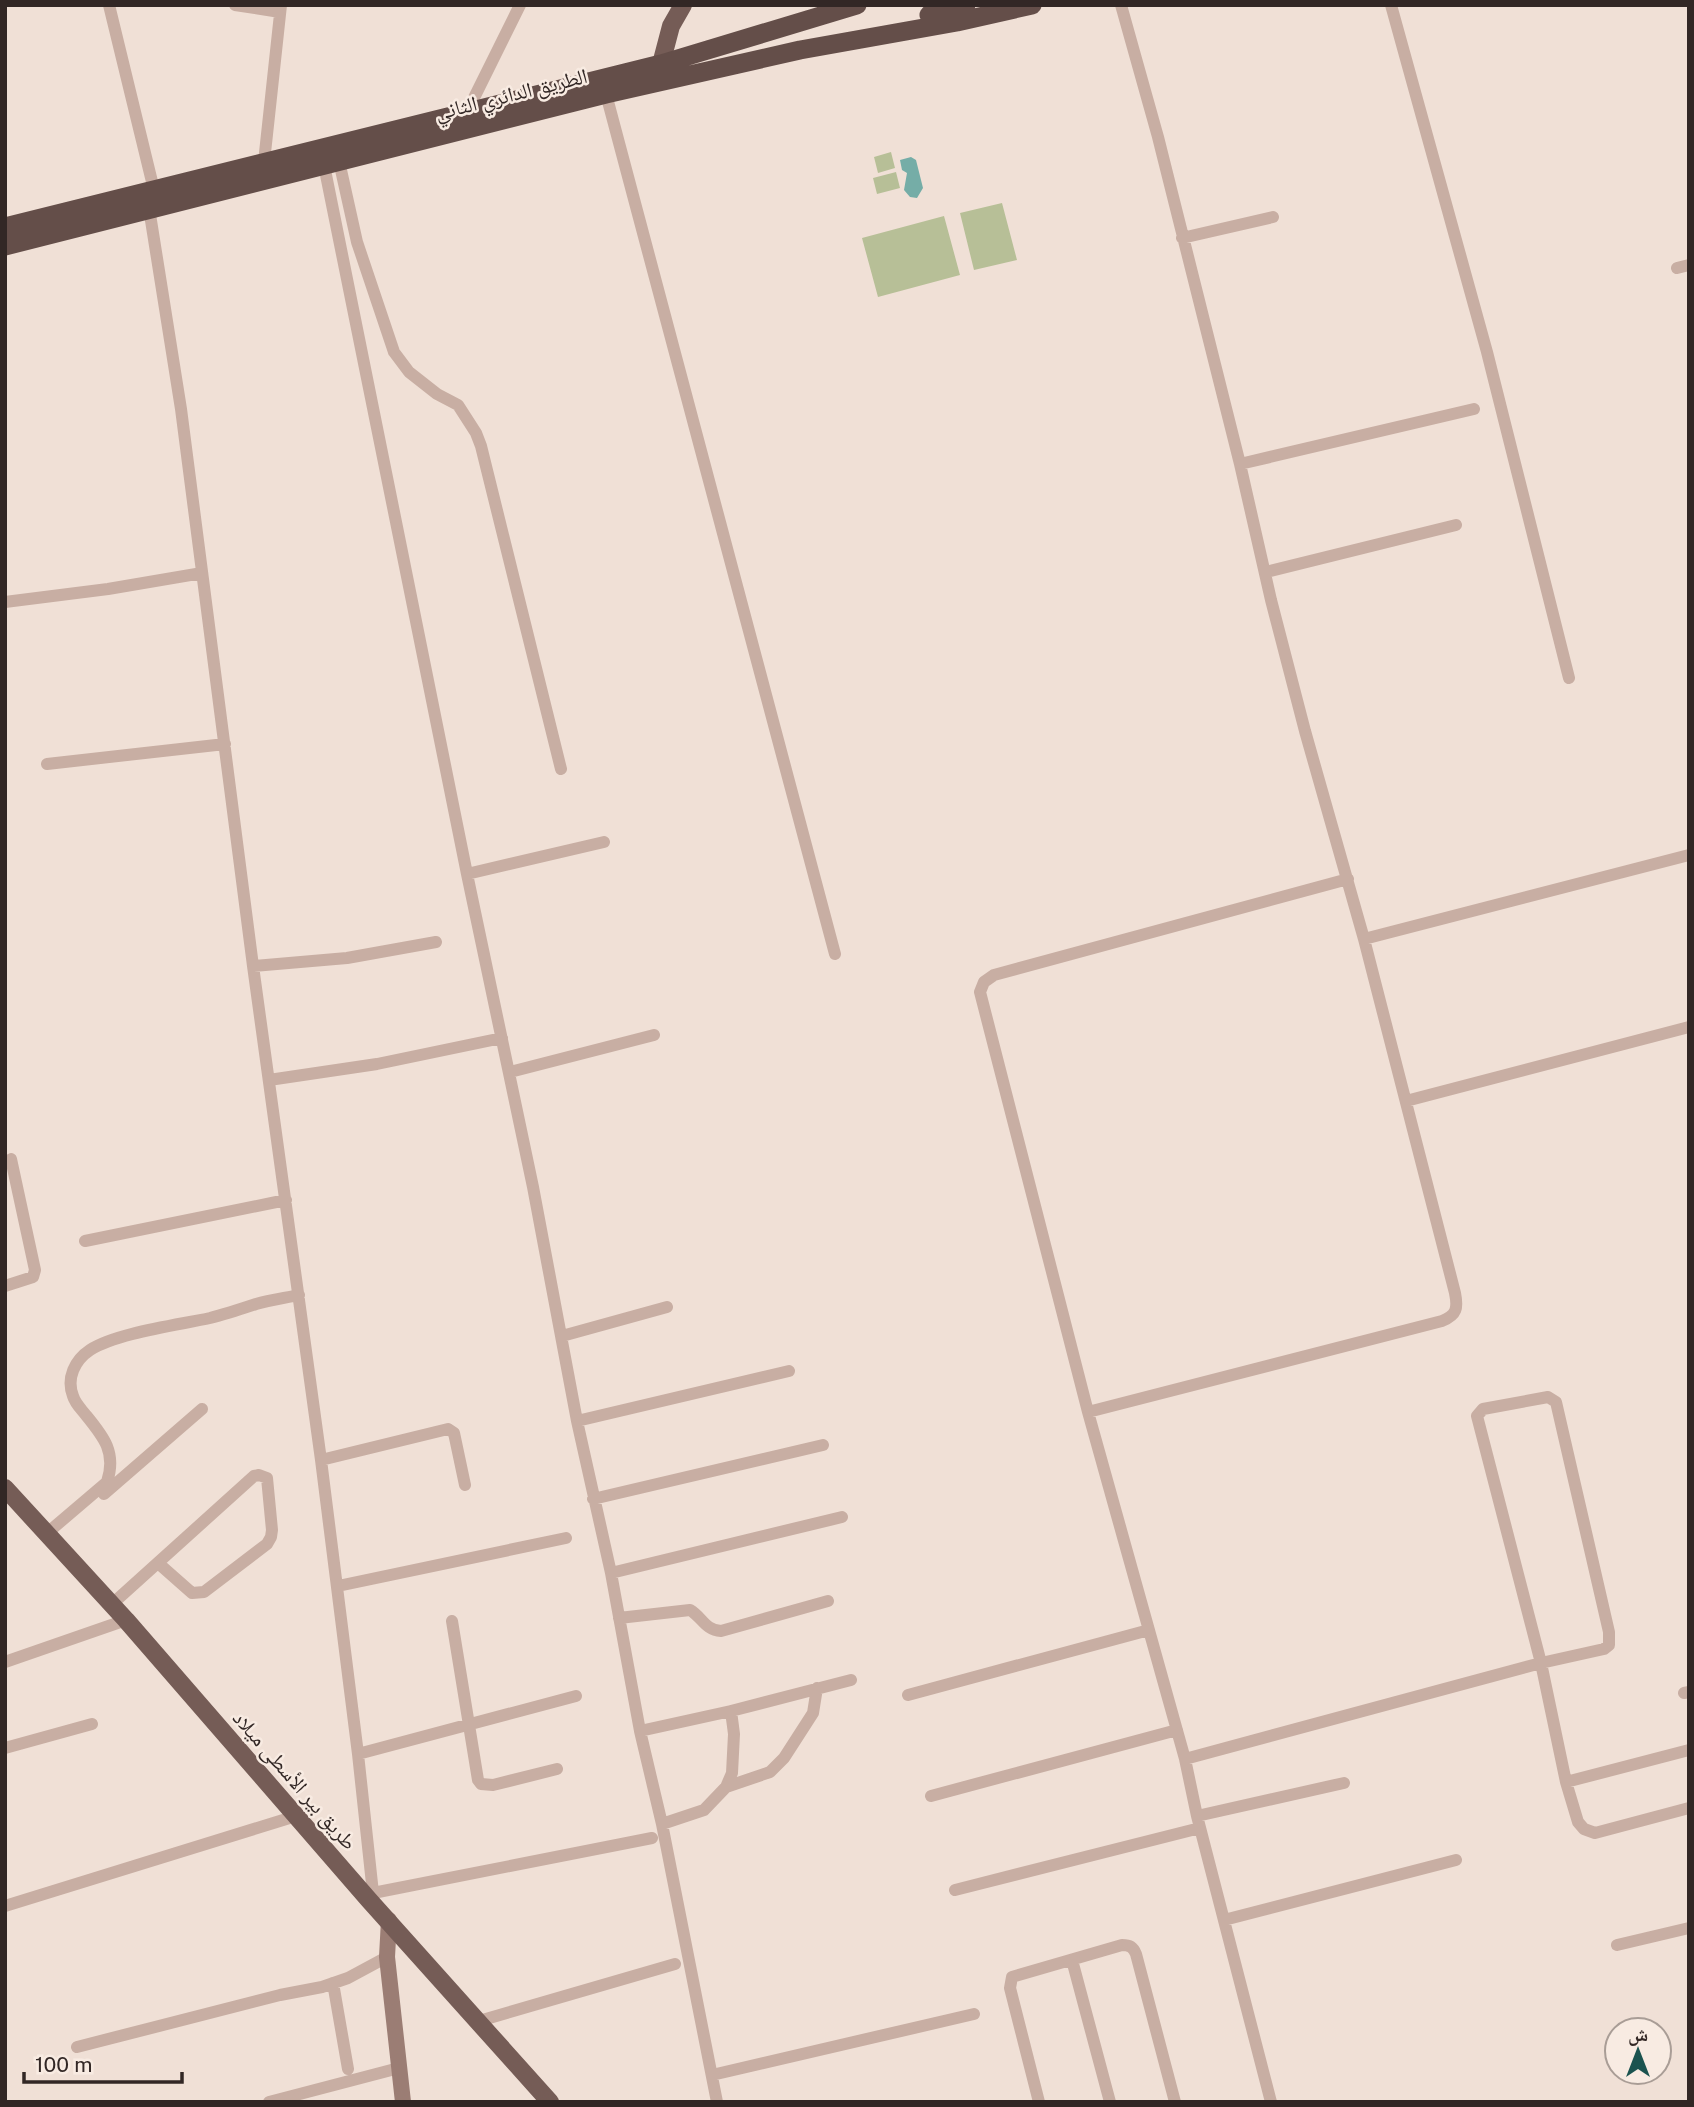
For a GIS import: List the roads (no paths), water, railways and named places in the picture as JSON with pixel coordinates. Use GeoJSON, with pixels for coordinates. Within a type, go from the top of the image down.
{"type":"FeatureCollection","features":[{"type":"Feature","properties":{"kind":"highway","name":"الطريق الدائري الثاني"},"geometry":{"type":"LineString","coordinates":[[5,246],[264,162],[660,64],[857,5]]}},
{"type":"Feature","properties":{"kind":"highway"},"geometry":{"type":"LineString","coordinates":[[800,50],[966,5]]}},
{"type":"Feature","properties":{"kind":"highway","name":"الطريق الدائري الثاني"},"geometry":{"type":"LineString","coordinates":[[5,227],[332,163],[606,94],[800,50],[957,22],[1032,5]]}},
{"type":"Feature","properties":{"kind":"main road"},"geometry":{"type":"LineString","coordinates":[[660,64],[671,26],[683,5]]}},
{"type":"Feature","properties":{"kind":"main road","name":"طريق بير الأسطى ميلاد"},"geometry":{"type":"LineString","coordinates":[[5,1488],[126,1620],[296,1816],[371,1896],[389,1920],[550,2102]]}},
{"type":"Feature","properties":{"kind":"main road"},"geometry":{"type":"LineString","coordinates":[[389,1920],[387,1957],[403,2102]]}},
{"type":"Feature","properties":{"kind":"street"},"geometry":{"type":"LineString","coordinates":[[109,5],[151,199],[181,409],[253,966],[338,1586],[358,1754],[371,1896],[652,1838]]}},
{"type":"Feature","properties":{"kind":"street"},"geometry":{"type":"LineString","coordinates":[[234,5],[281,8],[264,162]]}},
{"type":"Feature","properties":{"kind":"street"},"geometry":{"type":"LineString","coordinates":[[467,112],[520,5]]}},
{"type":"Feature","properties":{"kind":"street"},"geometry":{"type":"LineString","coordinates":[[1088,1412],[1450,1318],[1456,1312],[1457,1304],[1364,939],[1305,731],[1158,136],[1121,5]]}},
{"type":"Feature","properties":{"kind":"street"},"geometry":{"type":"LineString","coordinates":[[1391,5],[1487,352],[1569,678]]}},
{"type":"Feature","properties":{"kind":"street"},"geometry":{"type":"LineString","coordinates":[[606,94],[835,954]]}},
{"type":"Feature","properties":{"kind":"street"},"geometry":{"type":"LineString","coordinates":[[332,163],[394,352],[409,372],[436,394],[458,405],[476,432],[561,769]]}},
{"type":"Feature","properties":{"kind":"street"},"geometry":{"type":"LineString","coordinates":[[332,163],[467,874],[510,1072],[577,1421],[611,1573],[640,1731],[662,1824],[717,2102]]}},
{"type":"Feature","properties":{"kind":"street"},"geometry":{"type":"LineString","coordinates":[[1182,238],[1273,217]]}},
{"type":"Feature","properties":{"kind":"street"},"geometry":{"type":"LineString","coordinates":[[1240,464],[1474,410]]}},
{"type":"Feature","properties":{"kind":"street"},"geometry":{"type":"LineString","coordinates":[[1266,572],[1456,525]]}},
{"type":"Feature","properties":{"kind":"street"},"geometry":{"type":"LineString","coordinates":[[5,602],[108,589],[202,573]]}},
{"type":"Feature","properties":{"kind":"street"},"geometry":{"type":"LineString","coordinates":[[47,764],[225,744]]}},
{"type":"Feature","properties":{"kind":"street"},"geometry":{"type":"LineString","coordinates":[[467,874],[604,842]]}},
{"type":"Feature","properties":{"kind":"street"},"geometry":{"type":"LineString","coordinates":[[1364,939],[1689,855]]}},
{"type":"Feature","properties":{"kind":"street"},"geometry":{"type":"LineString","coordinates":[[1271,2102],[1185,1759],[1088,1412],[981,995],[984,982],[994,975],[1348,879]]}},
{"type":"Feature","properties":{"kind":"street"},"geometry":{"type":"LineString","coordinates":[[253,966],[347,958],[436,942]]}},
{"type":"Feature","properties":{"kind":"street"},"geometry":{"type":"LineString","coordinates":[[1406,1101],[1689,1027]]}},
{"type":"Feature","properties":{"kind":"street"},"geometry":{"type":"LineString","coordinates":[[510,1072],[654,1035]]}},
{"type":"Feature","properties":{"kind":"street"},"geometry":{"type":"LineString","coordinates":[[269,1080],[377,1063],[502,1038]]}},
{"type":"Feature","properties":{"kind":"street"},"geometry":{"type":"LineString","coordinates":[[5,1286],[33,1277],[35,1270],[12,1158]]}},
{"type":"Feature","properties":{"kind":"street"},"geometry":{"type":"LineString","coordinates":[[85,1241],[286,1200]]}},
{"type":"Feature","properties":{"kind":"street"},"geometry":{"type":"LineString","coordinates":[[46,1534],[107,1482],[111,1470],[103,1436],[73,1396],[72,1371],[84,1355],[115,1339],[299,1295]]}},
{"type":"Feature","properties":{"kind":"street"},"geometry":{"type":"LineString","coordinates":[[562,1336],[667,1307]]}},
{"type":"Feature","properties":{"kind":"street"},"geometry":{"type":"LineString","coordinates":[[577,1421],[789,1371]]}},
{"type":"Feature","properties":{"kind":"street"},"geometry":{"type":"LineString","coordinates":[[1185,1759],[1541,1663],[1604,1649],[1609,1645],[1556,1402],[1548,1397],[1483,1409],[1477,1416],[1541,1663],[1566,1782],[1578,1822],[1584,1829],[1595,1833],[1689,1808]]}},
{"type":"Feature","properties":{"kind":"street"},"geometry":{"type":"LineString","coordinates":[[69,1515],[89,1508],[202,1409]]}},
{"type":"Feature","properties":{"kind":"street"},"geometry":{"type":"LineString","coordinates":[[321,1460],[448,1429],[454,1433],[465,1485]]}},
{"type":"Feature","properties":{"kind":"street"},"geometry":{"type":"LineString","coordinates":[[593,1499],[823,1445]]}},
{"type":"Feature","properties":{"kind":"street"},"geometry":{"type":"LineString","coordinates":[[111,1605],[254,1476],[267,1478],[272,1530],[267,1544],[204,1591],[192,1593],[158,1563]]}},
{"type":"Feature","properties":{"kind":"street"},"geometry":{"type":"LineString","coordinates":[[611,1573],[842,1517]]}},
{"type":"Feature","properties":{"kind":"street"},"geometry":{"type":"LineString","coordinates":[[338,1586],[566,1538]]}},
{"type":"Feature","properties":{"kind":"street"},"geometry":{"type":"LineString","coordinates":[[619,1618],[690,1609],[706,1627],[721,1631],[828,1601]]}},
{"type":"Feature","properties":{"kind":"street"},"geometry":{"type":"LineString","coordinates":[[5,1662],[126,1620]]}},
{"type":"Feature","properties":{"kind":"street"},"geometry":{"type":"LineString","coordinates":[[453,1621],[478,1780],[481,1784],[493,1785],[557,1769]]}},
{"type":"Feature","properties":{"kind":"street"},"geometry":{"type":"LineString","coordinates":[[908,1695],[1149,1630]]}},
{"type":"Feature","properties":{"kind":"street"},"geometry":{"type":"LineString","coordinates":[[640,1731],[850,1680]]}},
{"type":"Feature","properties":{"kind":"street"},"geometry":{"type":"LineString","coordinates":[[726,1787],[770,1772],[784,1758],[813,1713],[817,1688]]}},
{"type":"Feature","properties":{"kind":"street"},"geometry":{"type":"LineString","coordinates":[[358,1754],[576,1696]]}},
{"type":"Feature","properties":{"kind":"street"},"geometry":{"type":"LineString","coordinates":[[662,1824],[704,1810],[726,1787],[733,1762],[731,1711]]}},
{"type":"Feature","properties":{"kind":"street"},"geometry":{"type":"LineString","coordinates":[[5,1748],[92,1724]]}},
{"type":"Feature","properties":{"kind":"street"},"geometry":{"type":"LineString","coordinates":[[931,1796],[1177,1730]]}},
{"type":"Feature","properties":{"kind":"street"},"geometry":{"type":"LineString","coordinates":[[1566,1782],[1689,1750]]}},
{"type":"Feature","properties":{"kind":"street"},"geometry":{"type":"LineString","coordinates":[[955,1890],[1344,1783]]}},
{"type":"Feature","properties":{"kind":"street"},"geometry":{"type":"LineString","coordinates":[[5,1906],[296,1816]]}},
{"type":"Feature","properties":{"kind":"street"},"geometry":{"type":"LineString","coordinates":[[1224,1920],[1456,1860]]}},
{"type":"Feature","properties":{"kind":"street"},"geometry":{"type":"LineString","coordinates":[[1617,1945],[1689,1928]]}},
{"type":"Feature","properties":{"kind":"street"},"geometry":{"type":"LineString","coordinates":[[1040,2102],[1010,1982],[1012,1977],[1122,1945],[1133,1948],[1175,2102]]}},
{"type":"Feature","properties":{"kind":"street"},"geometry":{"type":"LineString","coordinates":[[77,2047],[334,1983],[387,1957]]}},
{"type":"Feature","properties":{"kind":"street"},"geometry":{"type":"LineString","coordinates":[[1072,1960],[1110,2102]]}},
{"type":"Feature","properties":{"kind":"street"},"geometry":{"type":"LineString","coordinates":[[479,2021],[675,1964]]}},
{"type":"Feature","properties":{"kind":"street"},"geometry":{"type":"LineString","coordinates":[[334,1983],[348,2069]]}},
{"type":"Feature","properties":{"kind":"street"},"geometry":{"type":"LineString","coordinates":[[712,2075],[974,2014]]}},
{"type":"Feature","properties":{"kind":"street"},"geometry":{"type":"LineString","coordinates":[[277,2101],[399,2068]]}},
{"type":"Feature","properties":{"kind":"water"},"geometry":{"type":"Polygon","coordinates":[[[911,157],[916,160],[923,188],[917,198],[910,197],[904,190],[907,173],[902,170],[900,160],[911,157]]]}}]}
